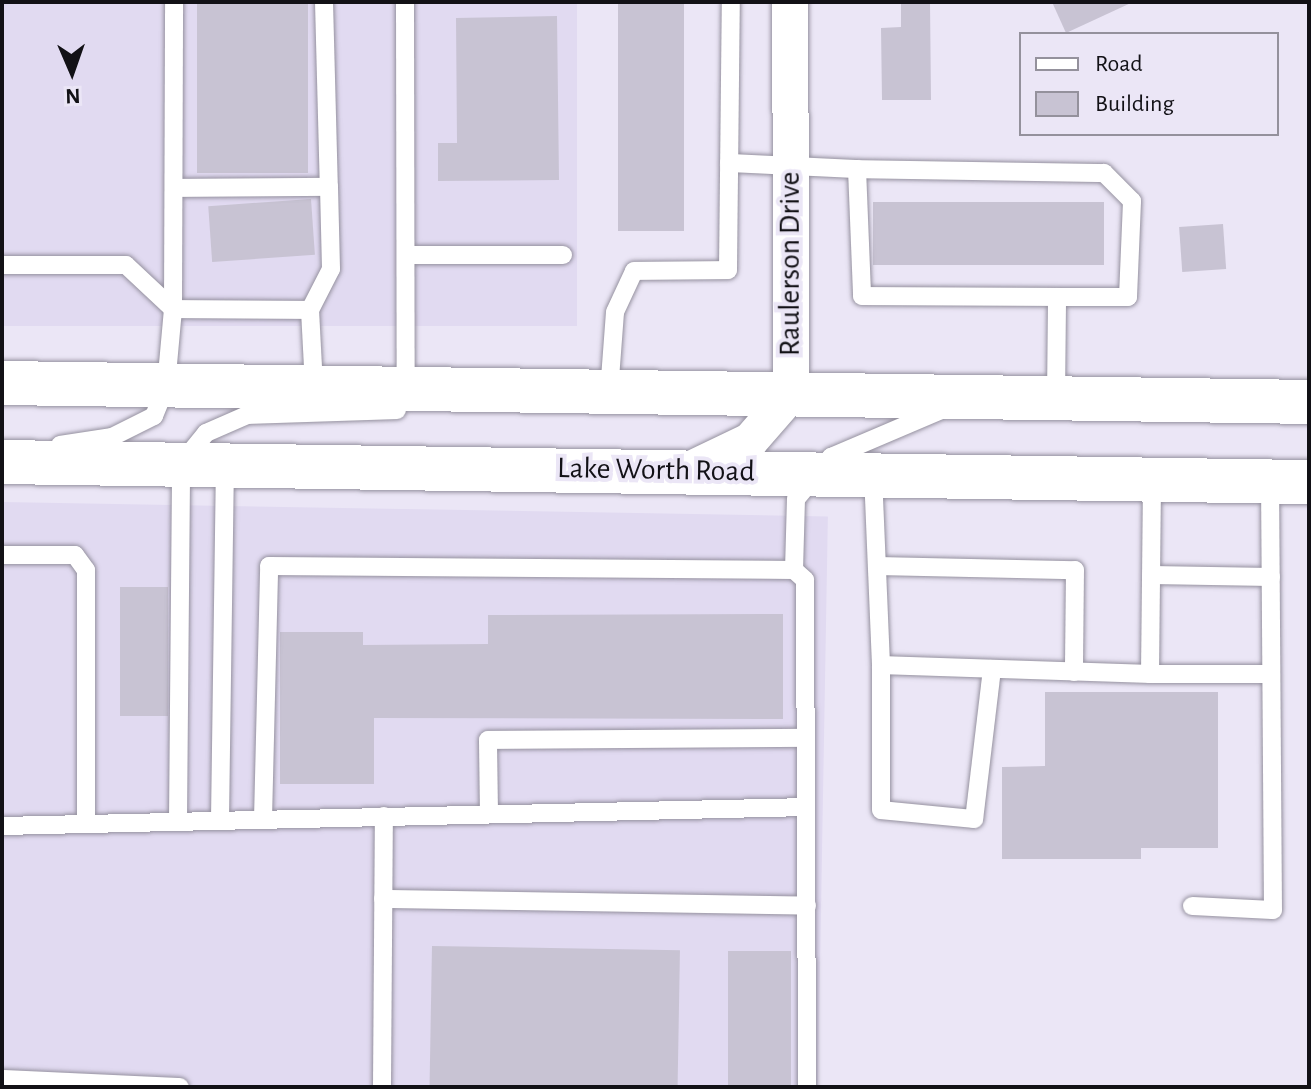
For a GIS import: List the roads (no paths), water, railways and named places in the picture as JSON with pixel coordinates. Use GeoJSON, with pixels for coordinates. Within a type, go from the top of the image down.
{"type":"FeatureCollection","features":[{"type":"Feature","properties":{"kind":"main road"},"geometry":{"type":"LineString","coordinates":[[2,383],[1309,402]]}},
{"type":"Feature","properties":{"kind":"main road","name":"Lake Worth Road"},"geometry":{"type":"LineString","coordinates":[[2,462],[1290,482]]}},
{"type":"Feature","properties":{"kind":"street","name":"Raulerson Drive"},"geometry":{"type":"LineString","coordinates":[[687,471],[750,441],[791,394],[790,2]]}},
{"type":"Feature","properties":{"kind":"lane"},"geometry":{"type":"LineString","coordinates":[[2,451],[131,430],[154,416],[166,386],[173,309],[174,2]]}},
{"type":"Feature","properties":{"kind":"lane"},"geometry":{"type":"LineString","coordinates":[[314,387],[310,310],[331,269],[324,2]]}},
{"type":"Feature","properties":{"kind":"lane"},"geometry":{"type":"LineString","coordinates":[[405,2],[406,389]]}},
{"type":"Feature","properties":{"kind":"lane"},"geometry":{"type":"LineString","coordinates":[[609,392],[615,312],[634,271],[728,270],[731,2]]}},
{"type":"Feature","properties":{"kind":"lane"},"geometry":{"type":"LineString","coordinates":[[729,163],[789,168],[857,169],[1104,173],[1132,201],[1128,297],[862,296],[857,169]]}},
{"type":"Feature","properties":{"kind":"lane"},"geometry":{"type":"LineString","coordinates":[[174,188],[329,187]]}},
{"type":"Feature","properties":{"kind":"lane"},"geometry":{"type":"LineString","coordinates":[[406,255],[563,255]]}},
{"type":"Feature","properties":{"kind":"lane"},"geometry":{"type":"LineString","coordinates":[[2,265],[126,265],[173,309],[310,310]]}},
{"type":"Feature","properties":{"kind":"lane"},"geometry":{"type":"LineString","coordinates":[[1056,398],[1057,297]]}},
{"type":"Feature","properties":{"kind":"lane"},"geometry":{"type":"LineString","coordinates":[[178,821],[181,464],[206,433],[247,415],[403,409],[534,390]]}},
{"type":"Feature","properties":{"kind":"lane"},"geometry":{"type":"LineString","coordinates":[[794,570],[796,499],[817,473],[872,434],[978,397]]}},
{"type":"Feature","properties":{"kind":"lane"},"geometry":{"type":"LineString","coordinates":[[220,820],[225,465]]}},
{"type":"Feature","properties":{"kind":"lane"},"geometry":{"type":"LineString","coordinates":[[873,474],[881,665],[881,810],[974,819],[992,669]]}},
{"type":"Feature","properties":{"kind":"lane"},"geometry":{"type":"LineString","coordinates":[[1150,674],[1152,479]]}},
{"type":"Feature","properties":{"kind":"lane"},"geometry":{"type":"LineString","coordinates":[[1192,906],[1273,910],[1271,577],[1290,482]]}},
{"type":"Feature","properties":{"kind":"lane"},"geometry":{"type":"LineString","coordinates":[[2,555],[75,555],[86,570],[86,823]]}},
{"type":"Feature","properties":{"kind":"lane"},"geometry":{"type":"LineString","coordinates":[[263,819],[269,566],[794,570],[805,580],[807,1087]]}},
{"type":"Feature","properties":{"kind":"lane"},"geometry":{"type":"LineString","coordinates":[[877,566],[1075,570],[1074,672]]}},
{"type":"Feature","properties":{"kind":"lane"},"geometry":{"type":"LineString","coordinates":[[1151,575],[1271,577]]}},
{"type":"Feature","properties":{"kind":"lane"},"geometry":{"type":"LineString","coordinates":[[881,665],[1150,674],[1271,674]]}},
{"type":"Feature","properties":{"kind":"lane"},"geometry":{"type":"LineString","coordinates":[[489,814],[488,740],[806,738]]}},
{"type":"Feature","properties":{"kind":"lane"},"geometry":{"type":"LineString","coordinates":[[2,826],[806,807]]}},
{"type":"Feature","properties":{"kind":"lane"},"geometry":{"type":"LineString","coordinates":[[382,1087],[384,816]]}},
{"type":"Feature","properties":{"kind":"lane"},"geometry":{"type":"LineString","coordinates":[[383,899],[807,906]]}},
{"type":"Feature","properties":{"kind":"lane"},"geometry":{"type":"LineString","coordinates":[[2,1079],[180,1087]]}}]}
